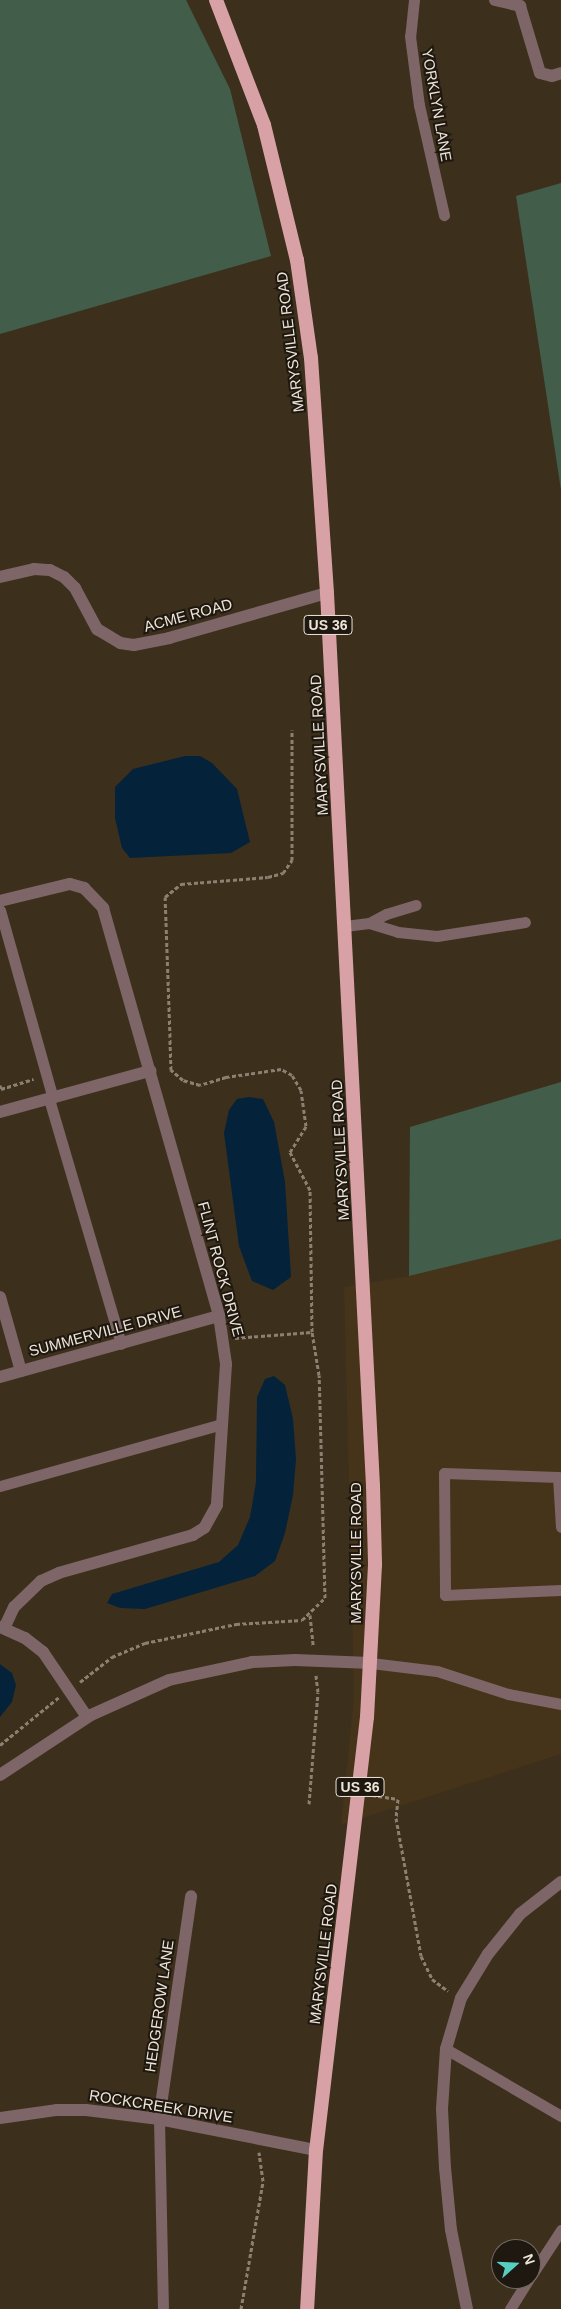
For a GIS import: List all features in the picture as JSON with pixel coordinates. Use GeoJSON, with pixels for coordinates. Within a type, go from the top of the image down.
{"type":"FeatureCollection","features":[{"type":"Feature","properties":{"kind":"highway","name":"MARYSVILLE ROAD"},"geometry":{"type":"LineString","coordinates":[[216,0],[264,125],[297,260],[311,358],[327,593],[373,1486],[371,1663],[359,1793],[316,2150],[310,2214],[307,2309]]}},
{"type":"Feature","properties":{"kind":"street"},"geometry":{"type":"LineString","coordinates":[[496,0],[522,3],[537,68],[545,75],[561,74]]}},
{"type":"Feature","properties":{"kind":"street","name":"ACME ROAD"},"geometry":{"type":"LineString","coordinates":[[0,577],[34,569],[50,570],[64,577],[75,588],[98,629],[120,643],[134,645],[169,638],[327,593]]}},
{"type":"Feature","properties":{"kind":"street","name":"FLINT ROCK DRIVE"},"geometry":{"type":"LineString","coordinates":[[0,901],[70,884],[95,896],[103,908],[219,1316],[224,1338],[226,1364],[216,1505],[204,1528],[193,1535],[59,1573],[41,1581],[14,1607],[2,1627]]}},
{"type":"Feature","properties":{"kind":"street"},"geometry":{"type":"LineString","coordinates":[[0,1112],[150,1071]]}},
{"type":"Feature","properties":{"kind":"street"},"geometry":{"type":"LineString","coordinates":[[0,1297],[21,1371]]}},
{"type":"Feature","properties":{"kind":"street","name":"SUMMERVILLE DRIVE"},"geometry":{"type":"LineString","coordinates":[[0,1377],[219,1316]]}},
{"type":"Feature","properties":{"kind":"street"},"geometry":{"type":"LineString","coordinates":[[2,1627],[43,1652],[70,1689],[87,1717]]}},
{"type":"Feature","properties":{"kind":"street"},"geometry":{"type":"LineString","coordinates":[[0,1775],[87,1717],[130,1695],[210,1669],[252,1662],[314,1661],[371,1663]]}},
{"type":"Feature","properties":{"kind":"street"},"geometry":{"type":"LineString","coordinates":[[467,2309],[453,2238],[445,2168],[442,2109],[446,2049],[462,1998],[488,1954],[520,1914],[561,1882]]}},
{"type":"Feature","properties":{"kind":"street","name":"HEDGEROW LANE"},"geometry":{"type":"LineString","coordinates":[[159,2119],[191,1896]]}},
{"type":"Feature","properties":{"kind":"street","name":"ROCKCREEK DRIVE"},"geometry":{"type":"LineString","coordinates":[[0,2118],[67,2110],[159,2119],[316,2150]]}},
{"type":"Feature","properties":{"kind":"lane","name":"YORKLYN LANE"},"geometry":{"type":"LineString","coordinates":[[414,0],[410,36],[419,105],[444,215]]}},
{"type":"Feature","properties":{"kind":"lane"},"geometry":{"type":"LineString","coordinates":[[345,926],[369,923],[386,914],[416,905]]}},
{"type":"Feature","properties":{"kind":"lane"},"geometry":{"type":"LineString","coordinates":[[0,910],[120,1344]]}},
{"type":"Feature","properties":{"kind":"lane"},"geometry":{"type":"LineString","coordinates":[[369,923],[398,932],[437,936],[525,922]]}},
{"type":"Feature","properties":{"kind":"lane"},"geometry":{"type":"LineString","coordinates":[[0,1486],[222,1424]]}},
{"type":"Feature","properties":{"kind":"lane"},"geometry":{"type":"LineString","coordinates":[[561,1527],[558,1477],[444,1473],[445,1595],[561,1590]]}},
{"type":"Feature","properties":{"kind":"lane"},"geometry":{"type":"LineString","coordinates":[[371,1663],[437,1671],[508,1694],[561,1704]]}},
{"type":"Feature","properties":{"kind":"lane"},"geometry":{"type":"LineString","coordinates":[[446,2049],[561,2116]]}},
{"type":"Feature","properties":{"kind":"lane"},"geometry":{"type":"LineString","coordinates":[[159,2119],[163,2309]]}},
{"type":"Feature","properties":{"kind":"lane"},"geometry":{"type":"LineString","coordinates":[[541,2261],[561,2230]]}},
{"type":"Feature","properties":{"kind":"lane"},"geometry":{"type":"LineString","coordinates":[[510,2309],[523,2289]]}},
{"type":"Feature","properties":{"kind":"path"},"geometry":{"type":"LineString","coordinates":[[0,1745],[112,1657],[145,1643],[236,1624],[302,1620],[310,1615],[325,1598],[319,1375],[312,1332],[310,1190],[290,1152],[306,1126],[301,1090],[292,1075],[281,1069],[226,1077],[200,1085],[183,1080],[171,1070],[165,897],[181,884],[268,877],[284,873],[292,860],[292,730]]}},
{"type":"Feature","properties":{"kind":"path"},"geometry":{"type":"LineString","coordinates":[[0,1088],[46,1074]]}},
{"type":"Feature","properties":{"kind":"path"},"geometry":{"type":"LineString","coordinates":[[224,1338],[312,1332]]}},
{"type":"Feature","properties":{"kind":"path"},"geometry":{"type":"LineString","coordinates":[[309,1804],[318,1692],[310,1615]]}},
{"type":"Feature","properties":{"kind":"path"},"geometry":{"type":"LineString","coordinates":[[359,1793],[398,1799],[396,1818],[421,1956],[432,1979],[462,1998]]}},
{"type":"Feature","properties":{"kind":"path"},"geometry":{"type":"LineString","coordinates":[[241,2309],[263,2181],[258,2159],[262,2139]]}},
{"type":"Feature","properties":{"kind":"shaded area"},"geometry":{"type":"Polygon","coordinates":[[[561,1239],[561,1754],[341,1825],[354,1697],[344,1287],[409,1276],[561,1239]]]}},
{"type":"Feature","properties":{"kind":"green space"},"geometry":{"type":"Polygon","coordinates":[[[0,0],[186,0],[230,89],[271,256],[0,334],[0,0]]]}},
{"type":"Feature","properties":{"kind":"green space"},"geometry":{"type":"Polygon","coordinates":[[[561,183],[561,490],[516,196],[561,183]]]}},
{"type":"Feature","properties":{"kind":"green space"},"geometry":{"type":"Polygon","coordinates":[[[561,1082],[561,1239],[409,1276],[410,1127],[561,1082]]]}},
{"type":"Feature","properties":{"kind":"water"},"geometry":{"type":"Polygon","coordinates":[[[185,756],[200,756],[212,763],[237,789],[250,842],[231,853],[130,858],[122,848],[115,818],[115,787],[133,769],[185,756]]]}},
{"type":"Feature","properties":{"kind":"water"},"geometry":{"type":"Polygon","coordinates":[[[249,1097],[263,1099],[274,1122],[285,1182],[291,1277],[273,1290],[252,1281],[239,1246],[224,1133],[229,1110],[237,1099],[249,1097]]]}},
{"type":"Feature","properties":{"kind":"water"},"geometry":{"type":"Polygon","coordinates":[[[274,1376],[285,1385],[293,1419],[296,1459],[293,1495],[285,1533],[275,1561],[255,1576],[145,1609],[120,1608],[107,1603],[112,1594],[219,1562],[238,1545],[250,1517],[256,1482],[257,1397],[265,1379],[274,1376]]]}},
{"type":"Feature","properties":{"kind":"water"},"geometry":{"type":"Polygon","coordinates":[[[0,1664],[12,1673],[16,1685],[12,1702],[0,1717],[0,1664]]]}}]}
